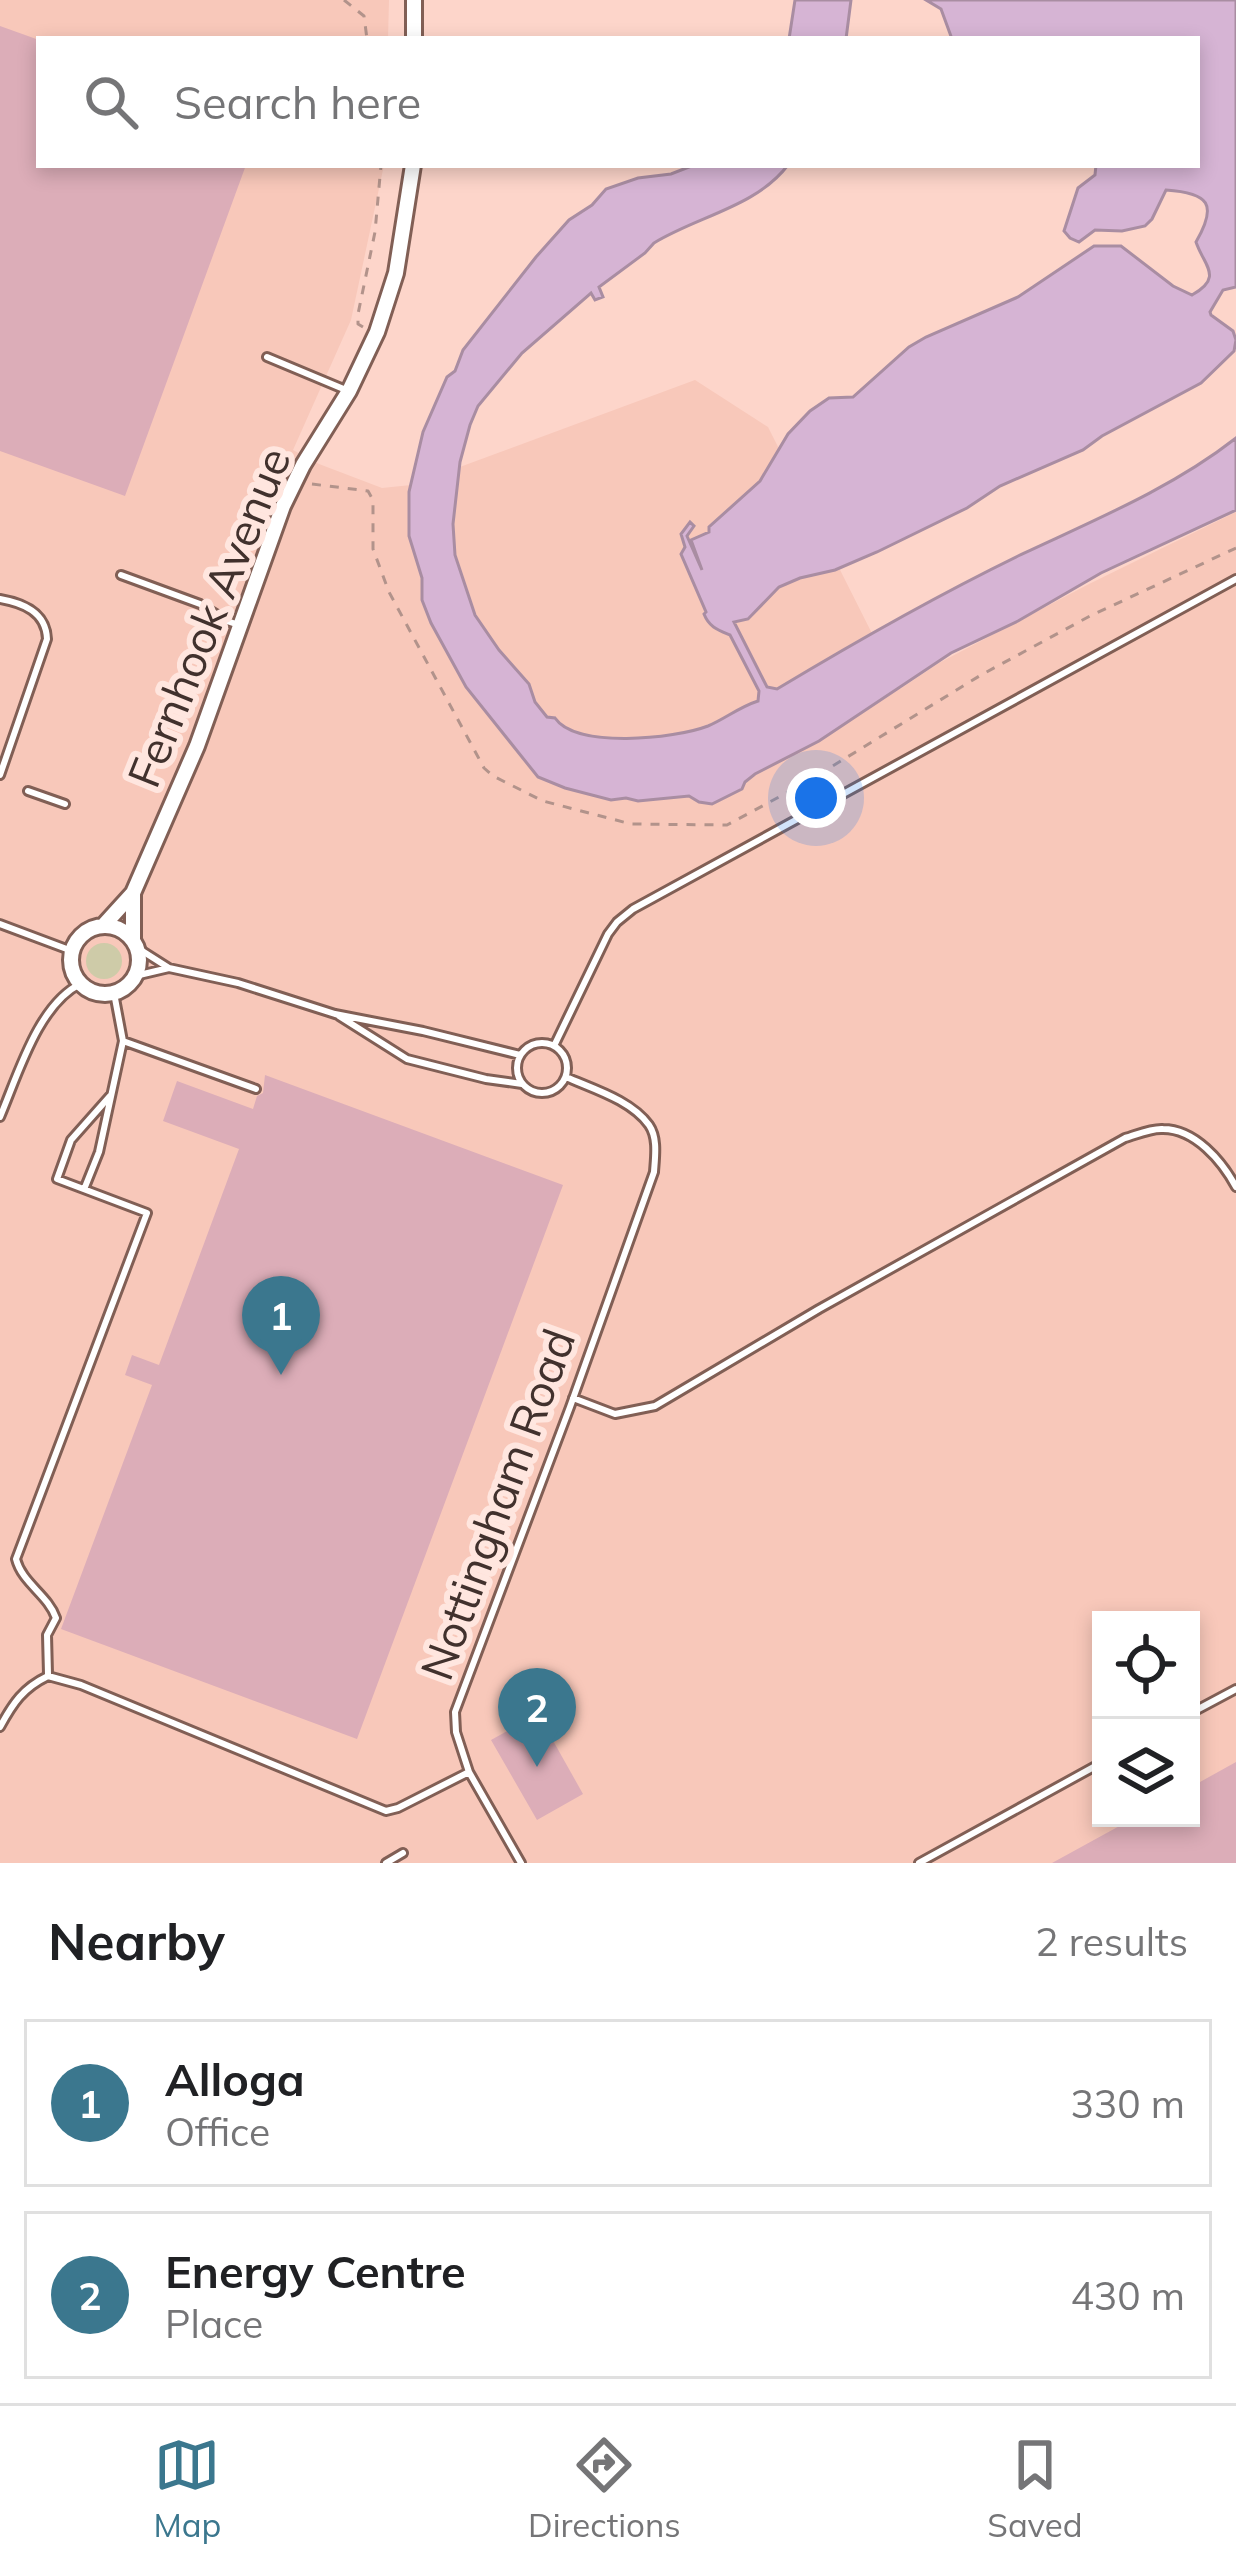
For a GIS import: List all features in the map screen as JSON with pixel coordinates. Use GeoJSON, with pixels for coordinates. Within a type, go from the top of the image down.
{"type":"FeatureCollection","features":[{"type":"Feature","properties":{"kind":"street"},"geometry":{"type":"LineString","coordinates":[[414,0],[414,36]]}},
{"type":"Feature","properties":{"kind":"street","name":"Fernhook Avenue"},"geometry":{"type":"LineString","coordinates":[[103,926],[133,893],[197,746],[294,484],[349,391],[377,332],[396,273],[413,168]]}},
{"type":"Feature","properties":{"kind":"street","name":"Fernhook Avenue"},"geometry":{"type":"LineString","coordinates":[[133,893],[134,944]]}},
{"type":"Feature","properties":{"kind":"street"},"geometry":{"type":"LineString","coordinates":[[103,926],[115,927],[134,944],[139,957],[135,976],[114,993],[92,992],[72,972],[72,951],[83,934],[103,926]]}},
{"type":"Feature","properties":{"kind":"lane"},"geometry":{"type":"LineString","coordinates":[[267,357],[349,391]]}},
{"type":"Feature","properties":{"kind":"lane"},"geometry":{"type":"LineString","coordinates":[[122,575],[200,604],[239,625]]}},
{"type":"Feature","properties":{"kind":"lane"},"geometry":{"type":"LineString","coordinates":[[554,1046],[608,934],[633,909],[1236,579]]}},
{"type":"Feature","properties":{"kind":"lane"},"geometry":{"type":"LineString","coordinates":[[0,599],[20,603],[39,616],[47,639],[0,775]]}},
{"type":"Feature","properties":{"kind":"lane"},"geometry":{"type":"LineString","coordinates":[[28,791],[64,804]]}},
{"type":"Feature","properties":{"kind":"lane"},"geometry":{"type":"LineString","coordinates":[[0,924],[72,951]]}},
{"type":"Feature","properties":{"kind":"lane"},"geometry":{"type":"LineString","coordinates":[[134,944],[170,968],[238,983],[335,1015],[423,1030],[520,1055]]}},
{"type":"Feature","properties":{"kind":"lane"},"geometry":{"type":"LineString","coordinates":[[135,976],[170,968]]}},
{"type":"Feature","properties":{"kind":"lane"},"geometry":{"type":"LineString","coordinates":[[0,1117],[44,1018],[64,991],[80,984]]}},
{"type":"Feature","properties":{"kind":"lane"},"geometry":{"type":"LineString","coordinates":[[84,1188],[99,1152],[123,1041],[114,993]]}},
{"type":"Feature","properties":{"kind":"lane"},"geometry":{"type":"LineString","coordinates":[[335,1015],[407,1059],[522,1084],[546,1094],[562,1085],[566,1059],[554,1046],[535,1044],[520,1055],[517,1065],[522,1084]]}},
{"type":"Feature","properties":{"kind":"lane"},"geometry":{"type":"LineString","coordinates":[[123,1041],[256,1089]]}},
{"type":"Feature","properties":{"kind":"lane","name":"Nottingham Road"},"geometry":{"type":"LineString","coordinates":[[521,1863],[469,1772],[455,1712],[654,1172],[656,1147],[651,1127],[632,1109],[566,1077]]}},
{"type":"Feature","properties":{"kind":"lane"},"geometry":{"type":"LineString","coordinates":[[48,1676],[47,1636],[56,1618],[19,1571],[16,1558],[147,1213],[57,1179],[71,1140],[110,1096]]}},
{"type":"Feature","properties":{"kind":"lane"},"geometry":{"type":"LineString","coordinates":[[573,1398],[614,1414],[656,1406],[1125,1138],[1161,1128],[1189,1135],[1210,1152],[1236,1187]]}},
{"type":"Feature","properties":{"kind":"lane"},"geometry":{"type":"LineString","coordinates":[[0,1727],[26,1688],[48,1676],[81,1685],[386,1810],[469,1772]]}},
{"type":"Feature","properties":{"kind":"lane"},"geometry":{"type":"LineString","coordinates":[[1200,1708],[1236,1689]]}},
{"type":"Feature","properties":{"kind":"lane"},"geometry":{"type":"LineString","coordinates":[[919,1863],[1092,1768]]}},
{"type":"Feature","properties":{"kind":"lane"},"geometry":{"type":"LineString","coordinates":[[386,1863],[403,1853]]}},
{"type":"Feature","properties":{"kind":"path"},"geometry":{"type":"LineString","coordinates":[[344,0],[364,16],[367,36]]}},
{"type":"Feature","properties":{"kind":"path"},"geometry":{"type":"LineString","coordinates":[[377,332],[358,324],[358,314],[376,232],[381,168]]}},
{"type":"Feature","properties":{"kind":"path"},"geometry":{"type":"LineString","coordinates":[[294,484],[368,490],[374,500],[374,549],[384,579],[484,768],[543,801],[647,826],[727,825],[981,675],[1090,616],[1236,548]]}},
{"type":"Feature","properties":{"kind":"shaded area"},"geometry":{"type":"Polygon","coordinates":[[[0,0],[389,0],[388,36],[36,36],[36,168],[383,168],[351,320],[293,450],[319,464],[382,488],[411,485],[695,380],[768,427],[900,689],[939,663],[1236,512],[1236,1863],[0,1863],[0,0]]]}},
{"type":"Feature","properties":{"kind":"shaded area"},"geometry":{"type":"Polygon","coordinates":[[[795,0],[851,0],[846,36],[789,36],[795,0]]]}},
{"type":"Feature","properties":{"kind":"shaded area"},"geometry":{"type":"Polygon","coordinates":[[[926,0],[1236,0],[1236,287],[1223,290],[1210,312],[1233,331],[1234,351],[1201,383],[1083,450],[1000,486],[967,508],[877,552],[779,587],[748,619],[734,622],[767,687],[777,689],[957,587],[1158,489],[1236,438],[1236,510],[1101,573],[951,653],[819,741],[755,774],[742,789],[712,804],[689,796],[611,800],[538,777],[466,687],[431,623],[409,536],[409,492],[423,432],[463,350],[536,257],[606,189],[686,168],[785,168],[743,201],[654,243],[599,287],[603,297],[595,300],[591,293],[522,353],[478,406],[470,425],[453,524],[455,555],[475,615],[529,684],[547,717],[566,728],[604,738],[693,731],[758,701],[759,691],[730,635],[711,625],[704,614],[681,554],[685,547],[681,534],[690,522],[694,526],[687,536],[702,570],[691,540],[709,532],[760,481],[788,434],[810,411],[829,398],[853,397],[909,347],[1018,297],[1094,246],[1121,246],[1192,295],[1207,282],[1209,271],[1196,242],[1208,210],[1192,194],[1166,190],[1145,226],[1095,230],[1079,242],[1064,231],[1078,188],[1095,175],[1096,168],[1200,168],[1200,36],[951,36],[941,9],[926,0]]]}},
{"type":"Feature","properties":{"kind":"shaded area"},"geometry":{"type":"Polygon","coordinates":[[[104,943],[117,948],[122,961],[117,974],[104,979],[91,974],[86,961],[91,948],[104,943]]]}},
{"type":"Feature","properties":{"kind":"building"},"geometry":{"type":"Polygon","coordinates":[[[0,26],[36,39],[36,168],[245,168],[125,496],[0,451],[0,26]]]}},
{"type":"Feature","properties":{"kind":"building"},"geometry":{"type":"Polygon","coordinates":[[[265,1075],[563,1185],[357,1739],[61,1629],[152,1385],[125,1375],[132,1355],[159,1365],[239,1149],[163,1121],[177,1081],[253,1109],[263,1093],[265,1075]]]}},
{"type":"Feature","properties":{"kind":"building"},"geometry":{"type":"Polygon","coordinates":[[[538,1714],[583,1794],[537,1820],[491,1740],[538,1714]]]}},
{"type":"Feature","properties":{"kind":"building"},"geometry":{"type":"Polygon","coordinates":[[[1236,1762],[1236,1863],[1052,1863],[1118,1827],[1200,1827],[1200,1782],[1236,1762]]]}},
{"type":"Feature","properties":{"kind":"place","name":"Alloga"},"geometry":{"type":"Point","coordinates":[281,1375]}},
{"type":"Feature","properties":{"kind":"place","name":"Energy Centre"},"geometry":{"type":"Point","coordinates":[537,1767]}}]}
